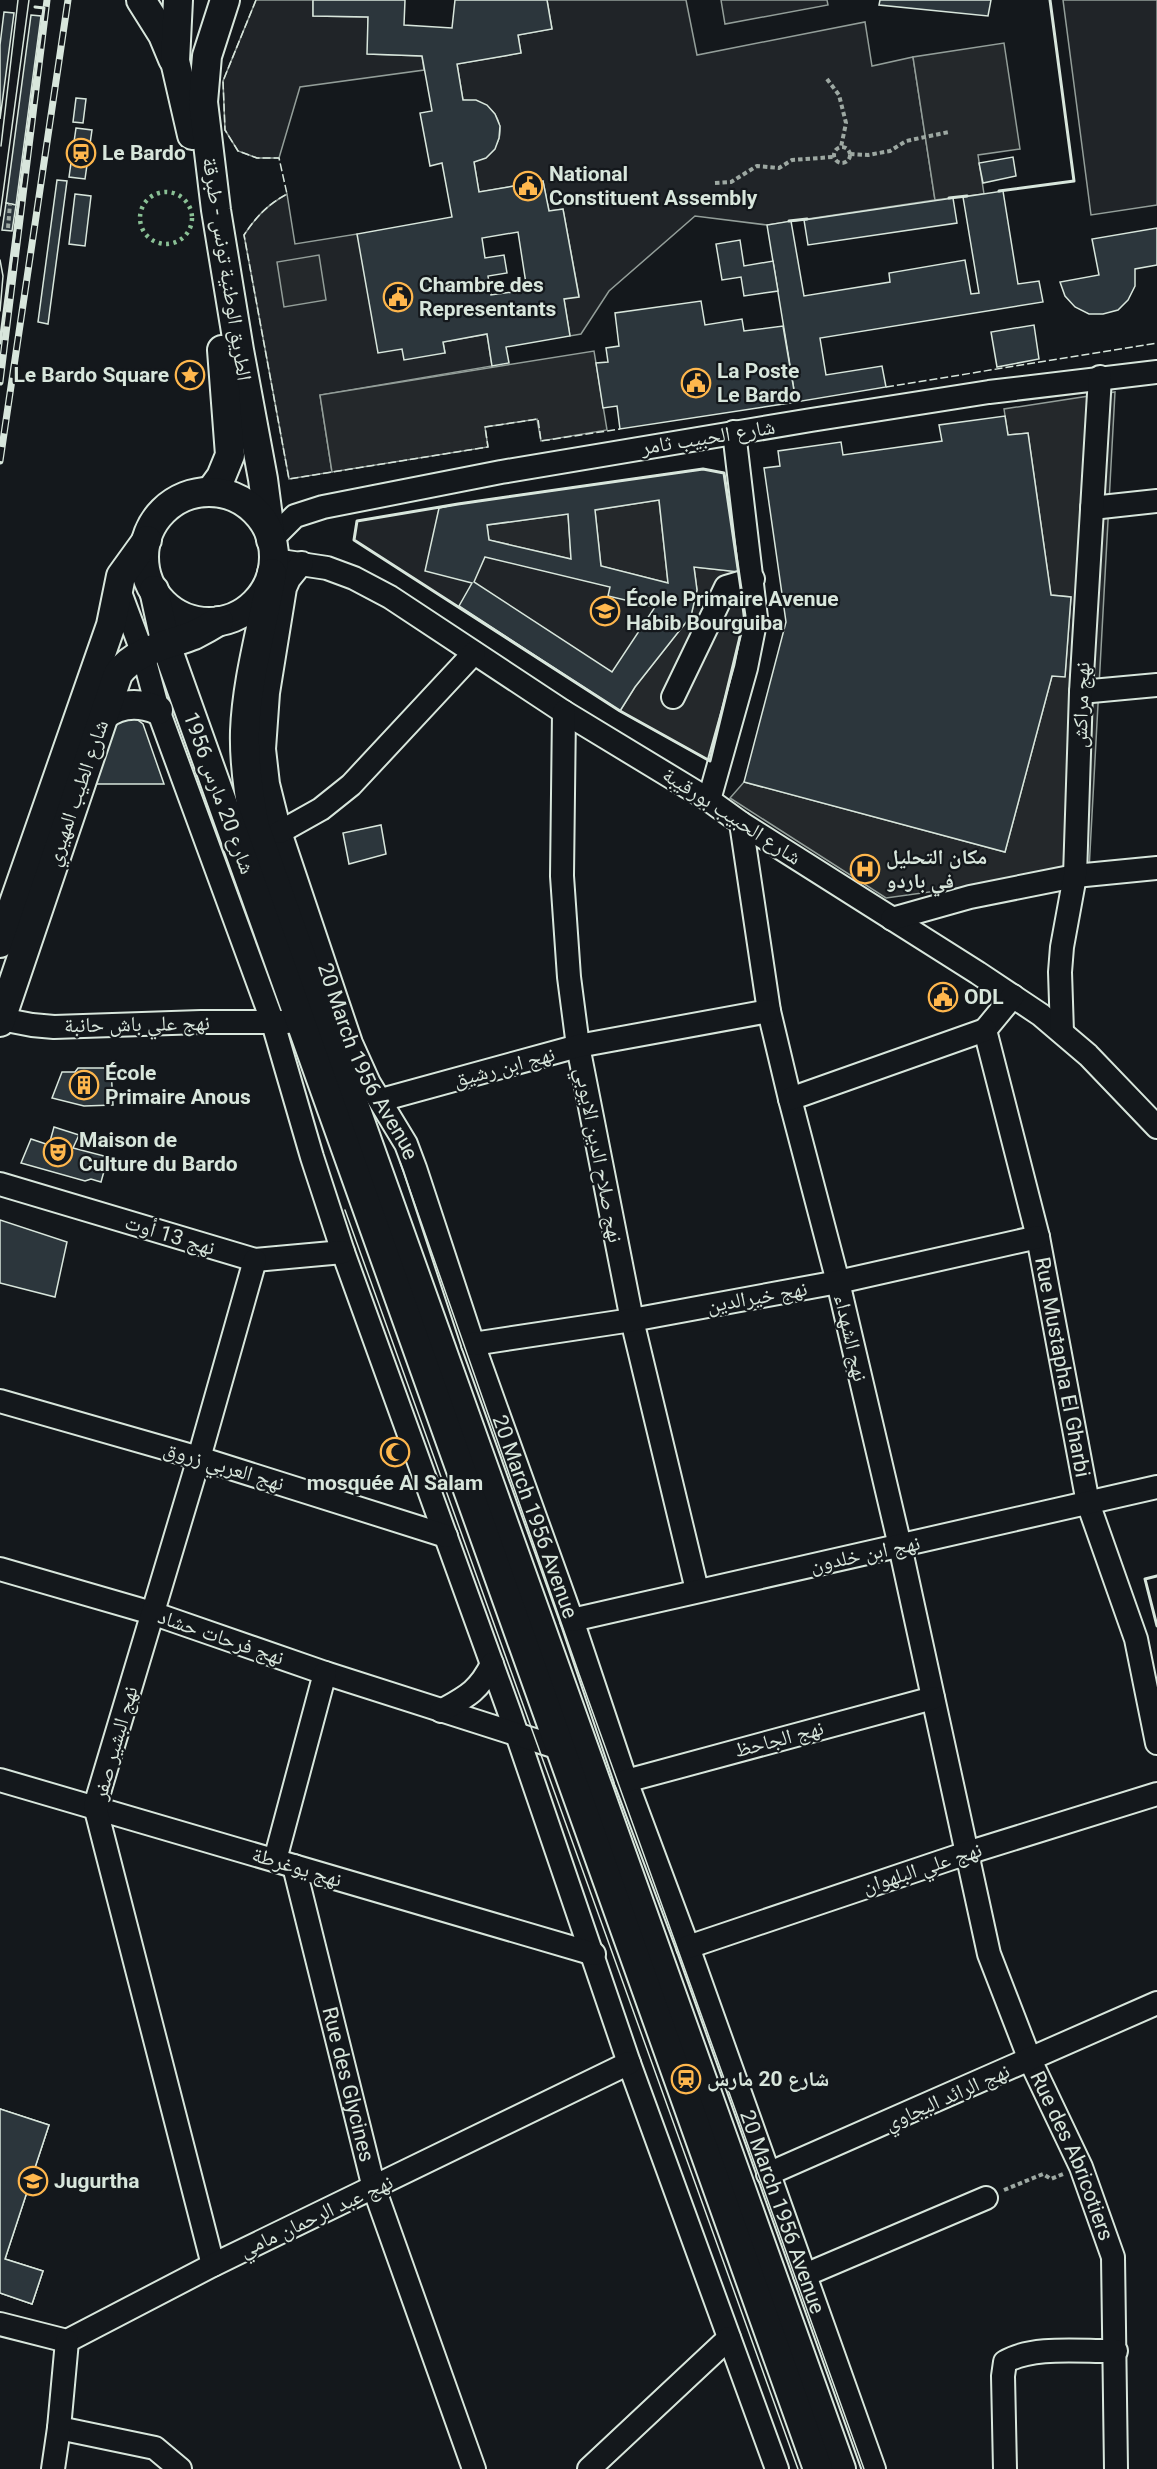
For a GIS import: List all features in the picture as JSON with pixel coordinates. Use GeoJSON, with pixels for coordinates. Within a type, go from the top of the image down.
{"type":"FeatureCollection","features":[{"type":"Feature","properties":{"kind":"main road"},"geometry":{"type":"LineString","coordinates":[[141,0],[163,35],[175,61]]}},
{"type":"Feature","properties":{"kind":"main road","name":"الطريق الوطنية تونس - طبرقة"},"geometry":{"type":"LineString","coordinates":[[178,0],[175,61],[195,144],[224,363],[230,455],[221,477],[210,492]]}},
{"type":"Feature","properties":{"kind":"main road","name":"الطريق الوطنية تونس - طبرقة"},"geometry":{"type":"LineString","coordinates":[[225,0],[207,56],[203,102],[216,210],[263,478],[272,558]]}},
{"type":"Feature","properties":{"kind":"main road"},"geometry":{"type":"LineString","coordinates":[[210,492],[237,498],[259,515],[272,558],[267,587],[247,610],[219,621],[194,620],[171,609],[154,590],[146,570],[147,540],[156,520],[166,509],[186,496],[210,492]]}},
{"type":"Feature","properties":{"kind":"main road","name":"شارع الطيب المهيري"},"geometry":{"type":"LineString","coordinates":[[0,943],[111,625],[120,582],[127,567],[147,540]]}},
{"type":"Feature","properties":{"kind":"main road","name":"شارع 20 مارس 1956"},"geometry":{"type":"LineString","coordinates":[[272,558],[248,699],[245,739],[248,783],[255,827],[269,870],[305,1011]]}},
{"type":"Feature","properties":{"kind":"main road","name":"شارع 20 مارس 1956"},"geometry":{"type":"LineString","coordinates":[[154,590],[154,649],[305,1011]]}},
{"type":"Feature","properties":{"kind":"main road","name":"شارع الطيب المهيري"},"geometry":{"type":"LineString","coordinates":[[0,1020],[118,674],[128,663],[154,649],[197,634],[219,621]]}},
{"type":"Feature","properties":{"kind":"main road"},"geometry":{"type":"LineString","coordinates":[[103,716],[117,706],[150,706],[158,710]]}},
{"type":"Feature","properties":{"kind":"main road","name":"20 March 1956 Avenue"},"geometry":{"type":"LineString","coordinates":[[305,1011],[575,1753],[818,2469]]}},
{"type":"Feature","properties":{"kind":"main road","name":"20 March 1956 Avenue"},"geometry":{"type":"LineString","coordinates":[[640,1942],[842,2469]]}},
{"type":"Feature","properties":{"kind":"street","name":"شارع الحبيب ثامر"},"geometry":{"type":"LineString","coordinates":[[272,558],[295,516],[323,507],[501,472],[734,432],[989,392],[1157,372]]}},
{"type":"Feature","properties":{"kind":"street","name":"نهج مراكش"},"geometry":{"type":"LineString","coordinates":[[1062,1032],[1062,947],[1075,876],[1081,693],[1095,422],[1100,377]]}},
{"type":"Feature","properties":{"kind":"street"},"geometry":{"type":"LineString","coordinates":[[709,800],[754,634],[756,618],[734,432]]}},
{"type":"Feature","properties":{"kind":"street"},"geometry":{"type":"LineString","coordinates":[[1092,508],[1157,501]]}},
{"type":"Feature","properties":{"kind":"street","name":"شارع الحبيب بورقيبة"},"geometry":{"type":"LineString","coordinates":[[272,558],[327,568],[390,597],[564,712],[709,800],[741,823],[1013,996],[1088,1054],[1157,1127]]}},
{"type":"Feature","properties":{"kind":"street","name":"20 March 1956 Avenue"},"geometry":{"type":"LineString","coordinates":[[302,563],[285,588],[268,693],[264,749],[268,784],[280,832],[351,1043],[363,1072],[406,1144],[415,1168],[473,1344],[572,1620],[626,1781],[688,1947],[874,2469]]}},
{"type":"Feature","properties":{"kind":"street"},"geometry":{"type":"LineString","coordinates":[[674,697],[726,587],[753,579]]}},
{"type":"Feature","properties":{"kind":"street"},"geometry":{"type":"LineString","coordinates":[[120,582],[121,597],[154,649],[158,710],[273,1023],[312,1157],[343,1252],[517,1733],[594,1954],[629,2063],[777,2469]]}},
{"type":"Feature","properties":{"kind":"street"},"geometry":{"type":"LineString","coordinates":[[280,832],[321,809],[351,785],[474,653]]}},
{"type":"Feature","properties":{"kind":"street"},"geometry":{"type":"LineString","coordinates":[[1081,693],[1157,685]]}},
{"type":"Feature","properties":{"kind":"street","name":"نهج صلاح الدين الايوبي"},"geometry":{"type":"LineString","coordinates":[[564,712],[562,876],[569,976],[578,1046],[632,1320],[697,1590]]}},
{"type":"Feature","properties":{"kind":"street","name":"نهج الشهداء"},"geometry":{"type":"LineString","coordinates":[[741,823],[770,1011],[790,1099],[838,1282],[900,1546],[967,1853]]}},
{"type":"Feature","properties":{"kind":"street"},"geometry":{"type":"LineString","coordinates":[[892,919],[970,897],[1075,876],[1157,868]]}},
{"type":"Feature","properties":{"kind":"street"},"geometry":{"type":"LineString","coordinates":[[790,1099],[985,1030],[1013,996]]}},
{"type":"Feature","properties":{"kind":"street","name":"نهج علي باش حانبة"},"geometry":{"type":"LineString","coordinates":[[0,1020],[54,1027],[201,1022],[273,1023],[305,1011]]}},
{"type":"Feature","properties":{"kind":"street","name":"نهج ابن رشيق"},"geometry":{"type":"LineString","coordinates":[[381,1100],[578,1046],[770,1011]]}},
{"type":"Feature","properties":{"kind":"street","name":"Rue Mustapha El Gharbi"},"geometry":{"type":"LineString","coordinates":[[985,1030],[1038,1237],[1088,1503],[1136,1639],[1157,1743]]}},
{"type":"Feature","properties":{"kind":"street","name":"نهج 13 أوت"},"geometry":{"type":"LineString","coordinates":[[0,1184],[255,1260],[343,1252]]}},
{"type":"Feature","properties":{"kind":"street","name":"نهج خيرالدين"},"geometry":{"type":"LineString","coordinates":[[473,1344],[632,1320],[838,1282],[1038,1237]]}},
{"type":"Feature","properties":{"kind":"street","name":"نهج البشير صفر"},"geometry":{"type":"LineString","coordinates":[[213,2265],[95,1806],[199,1458],[255,1260]]}},
{"type":"Feature","properties":{"kind":"street","name":"نهج العربي زروق"},"geometry":{"type":"LineString","coordinates":[[0,1401],[199,1458],[446,1536]]}},
{"type":"Feature","properties":{"kind":"street","name":"نهج ابن خلدون"},"geometry":{"type":"LineString","coordinates":[[572,1620],[1157,1487]]}},
{"type":"Feature","properties":{"kind":"street","name":"نهج فرحات حشاد"},"geometry":{"type":"LineString","coordinates":[[0,1569],[152,1612],[325,1673],[575,1753]]}},
{"type":"Feature","properties":{"kind":"street"},"geometry":{"type":"LineString","coordinates":[[441,1711],[470,1695],[484,1681],[492,1664]]}},
{"type":"Feature","properties":{"kind":"street","name":"Rue des Glycines"},"geometry":{"type":"LineString","coordinates":[[325,1673],[285,1863],[374,2188],[474,2469]]}},
{"type":"Feature","properties":{"kind":"street","name":"نهج الجاحظ"},"geometry":{"type":"LineString","coordinates":[[626,1781],[933,1698]]}},
{"type":"Feature","properties":{"kind":"street","name":"نهج يوغرطة"},"geometry":{"type":"LineString","coordinates":[[0,1780],[594,1954]]}},
{"type":"Feature","properties":{"kind":"street","name":"نهج علي البلهوان"},"geometry":{"type":"LineString","coordinates":[[688,1947],[967,1853],[1157,1794]]}},
{"type":"Feature","properties":{"kind":"street","name":"Rue des Abricotiers"},"geometry":{"type":"LineString","coordinates":[[967,1853],[994,1970],[1030,2060],[1081,2166],[1113,2257],[1116,2469]]}},
{"type":"Feature","properties":{"kind":"street","name":"نهج الرائد البجاوي"},"geometry":{"type":"LineString","coordinates":[[768,2174],[1157,2002]]}},
{"type":"Feature","properties":{"kind":"street","name":"نهج عبد الرحمان مامي"},"geometry":{"type":"LineString","coordinates":[[67,2341],[213,2265],[629,2063]]}},
{"type":"Feature","properties":{"kind":"street"},"geometry":{"type":"LineString","coordinates":[[805,2275],[986,2198]]}},
{"type":"Feature","properties":{"kind":"street"},"geometry":{"type":"LineString","coordinates":[[0,2324],[67,2341],[59,2428],[52,2469]]}},
{"type":"Feature","properties":{"kind":"street"},"geometry":{"type":"LineString","coordinates":[[589,2469],[729,2338]]}},
{"type":"Feature","properties":{"kind":"street"},"geometry":{"type":"LineString","coordinates":[[1005,2469],[1003,2376],[1005,2362],[1015,2356],[1029,2353],[1116,2351]]}},
{"type":"Feature","properties":{"kind":"street"},"geometry":{"type":"LineString","coordinates":[[59,2428],[155,2448],[180,2469]]}},
{"type":"Feature","properties":{"kind":"path"},"geometry":{"type":"LineString","coordinates":[[827,79],[839,95],[846,123],[841,147]]}},
{"type":"Feature","properties":{"kind":"path"},"geometry":{"type":"LineString","coordinates":[[850,154],[868,155],[890,151],[906,141],[949,132]]}},
{"type":"Feature","properties":{"kind":"path"},"geometry":{"type":"LineString","coordinates":[[833,157],[835,150],[841,147],[847,149],[850,154]]}},
{"type":"Feature","properties":{"kind":"path"},"geometry":{"type":"LineString","coordinates":[[833,157],[837,162],[843,164],[848,160],[850,154]]}},
{"type":"Feature","properties":{"kind":"path"},"geometry":{"type":"LineString","coordinates":[[715,183],[731,182],[757,166],[779,168],[792,160],[833,157]]}},
{"type":"Feature","properties":{"kind":"path"},"geometry":{"type":"LineString","coordinates":[[8,228],[10,204]]}},
{"type":"Feature","properties":{"kind":"path"},"geometry":{"type":"LineString","coordinates":[[986,2198],[1042,2175],[1051,2179],[1081,2166]]}},
{"type":"Feature","properties":{"kind":"shaded area"},"geometry":{"type":"Polygon","coordinates":[[[256,0],[313,0],[313,16],[368,17],[368,54],[422,56],[424,70],[300,87],[279,158],[257,158],[238,151],[225,130],[223,81],[256,0]]]}},
{"type":"Feature","properties":{"kind":"shaded area"},"geometry":{"type":"Polygon","coordinates":[[[547,0],[686,0],[697,55],[865,22],[872,66],[913,57],[935,200],[767,225],[695,216],[609,291],[581,334],[570,336],[564,299],[579,296],[563,209],[549,211],[543,181],[479,192],[474,162],[487,155],[495,146],[500,126],[496,116],[488,108],[477,102],[463,100],[457,64],[521,53],[518,35],[552,29],[547,0]]]}},
{"type":"Feature","properties":{"kind":"shaded area"},"geometry":{"type":"Polygon","coordinates":[[[721,0],[827,0],[828,5],[725,24],[721,0]]]}},
{"type":"Feature","properties":{"kind":"shaded area"},"geometry":{"type":"Polygon","coordinates":[[[1063,0],[1157,0],[1157,205],[1091,215],[1063,0]]]}},
{"type":"Feature","properties":{"kind":"shaded area"},"geometry":{"type":"Polygon","coordinates":[[[1004,43],[1020,149],[978,155],[984,194],[935,200],[913,57],[1004,43]]]}},
{"type":"Feature","properties":{"kind":"shaded area"},"geometry":{"type":"Polygon","coordinates":[[[287,194],[295,244],[357,234],[402,349],[445,353],[443,342],[487,334],[492,366],[320,395],[332,472],[289,479],[244,235],[262,212],[287,194]]]}},
{"type":"Feature","properties":{"kind":"shaded area"},"geometry":{"type":"Polygon","coordinates":[[[319,255],[326,300],[284,307],[277,262],[319,255]]]}},
{"type":"Feature","properties":{"kind":"shaded area"},"geometry":{"type":"Polygon","coordinates":[[[594,351],[607,430],[541,441],[537,419],[485,427],[488,447],[332,472],[320,395],[594,351]]]}},
{"type":"Feature","properties":{"kind":"shaded area"},"geometry":{"type":"Polygon","coordinates":[[[1115,392],[1089,870],[886,898],[730,798],[744,782],[1005,852],[1052,676],[1065,676],[1071,597],[1051,595],[1028,433],[1008,435],[1004,409],[1115,392]]]}},
{"type":"Feature","properties":{"kind":"shaded area","name":"École Primaire Avenue Habib Bourguiba"},"geometry":{"type":"Polygon","coordinates":[[[703,469],[724,473],[745,616],[710,761],[620,711],[354,540],[357,521],[458,504],[703,469]]]}},
{"type":"Feature","properties":{"kind":"shaded area"},"geometry":{"type":"Polygon","coordinates":[[[659,500],[668,583],[601,566],[595,510],[659,500]]]}},
{"type":"Feature","properties":{"kind":"shaded area"},"geometry":{"type":"Polygon","coordinates":[[[568,514],[571,559],[489,540],[487,525],[568,514]]]}},
{"type":"Feature","properties":{"kind":"shaded area"},"geometry":{"type":"Polygon","coordinates":[[[694,567],[739,572],[745,616],[710,761],[620,711],[635,687],[691,616],[697,590],[694,567]]]}},
{"type":"Feature","properties":{"kind":"building","name":"National Constituent Assembly"},"geometry":{"type":"Polygon","coordinates":[[[313,0],[405,0],[404,25],[452,28],[455,0],[547,0],[552,29],[518,35],[521,53],[457,64],[463,100],[476,100],[487,105],[495,114],[500,126],[495,149],[486,158],[474,162],[479,192],[543,181],[549,211],[563,209],[579,297],[564,299],[570,336],[506,347],[509,363],[492,366],[487,334],[443,342],[445,353],[404,360],[402,349],[378,353],[357,234],[452,217],[442,163],[430,166],[420,113],[432,111],[422,56],[367,54],[368,17],[313,16],[313,0]],[[518,232],[482,238],[485,258],[504,255],[507,273],[488,276],[491,295],[527,290],[518,232]]]}},
{"type":"Feature","properties":{"kind":"building"},"geometry":{"type":"Polygon","coordinates":[[[880,0],[991,0],[988,16],[879,5],[880,0]]]}},
{"type":"Feature","properties":{"kind":"building"},"geometry":{"type":"Polygon","coordinates":[[[4,12],[14,13],[0,119],[0,45],[4,12]]]}},
{"type":"Feature","properties":{"kind":"building"},"geometry":{"type":"Polygon","coordinates":[[[31,15],[41,16],[16,205],[6,203],[31,15]]]}},
{"type":"Feature","properties":{"kind":"building"},"geometry":{"type":"Polygon","coordinates":[[[76,98],[86,99],[83,123],[73,122],[76,98]]]}},
{"type":"Feature","properties":{"kind":"building","name":"Le Bardo"},"geometry":{"type":"Polygon","coordinates":[[[76,128],[92,130],[85,179],[69,177],[76,128]]]}},
{"type":"Feature","properties":{"kind":"building"},"geometry":{"type":"Polygon","coordinates":[[[1013,157],[1016,176],[983,183],[979,163],[1013,157]]]}},
{"type":"Feature","properties":{"kind":"building"},"geometry":{"type":"Polygon","coordinates":[[[57,180],[67,181],[48,324],[38,322],[57,180]]]}},
{"type":"Feature","properties":{"kind":"building"},"geometry":{"type":"Polygon","coordinates":[[[1003,191],[1018,284],[1039,281],[1043,302],[820,338],[826,375],[882,366],[886,387],[796,402],[767,225],[791,221],[804,296],[890,282],[889,273],[965,260],[971,294],[979,293],[963,197],[1003,191]]]}},
{"type":"Feature","properties":{"kind":"building"},"geometry":{"type":"Polygon","coordinates":[[[75,194],[91,196],[85,246],[69,244],[75,194]]]}},
{"type":"Feature","properties":{"kind":"building"},"geometry":{"type":"Polygon","coordinates":[[[953,198],[957,223],[808,245],[804,220],[953,198]]]}},
{"type":"Feature","properties":{"kind":"building"},"geometry":{"type":"Polygon","coordinates":[[[6,203],[16,205],[12,231],[2,230],[6,203]]]}},
{"type":"Feature","properties":{"kind":"building"},"geometry":{"type":"Polygon","coordinates":[[[1157,228],[1157,265],[1135,269],[1135,286],[1128,300],[1118,310],[1103,314],[1089,314],[1075,307],[1065,296],[1060,282],[1099,275],[1092,239],[1157,228]]]}},
{"type":"Feature","properties":{"kind":"building"},"geometry":{"type":"Polygon","coordinates":[[[740,240],[744,266],[773,261],[778,291],[744,296],[741,277],[722,280],[716,244],[740,240]]]}},
{"type":"Feature","properties":{"kind":"building","name":"La Poste Le Bardo"},"geometry":{"type":"Polygon","coordinates":[[[701,301],[705,325],[742,319],[744,331],[783,326],[796,402],[620,429],[617,406],[603,408],[596,363],[608,362],[606,348],[619,346],[615,313],[701,301]]]}},
{"type":"Feature","properties":{"kind":"building"},"geometry":{"type":"Polygon","coordinates":[[[1034,325],[1039,359],[997,367],[991,332],[1034,325]]]}},
{"type":"Feature","properties":{"kind":"building"},"geometry":{"type":"Polygon","coordinates":[[[1005,416],[1008,435],[1028,433],[1051,595],[1071,597],[1065,677],[1052,676],[1005,852],[744,782],[786,622],[764,468],[780,466],[778,451],[841,442],[843,455],[942,441],[939,425],[1005,416]]]}},
{"type":"Feature","properties":{"kind":"building"},"geometry":{"type":"Polygon","coordinates":[[[703,469],[724,473],[739,572],[694,567],[697,590],[691,616],[635,687],[620,711],[459,606],[472,583],[425,571],[439,508],[703,469]],[[659,500],[595,510],[601,566],[668,583],[659,500]],[[568,514],[487,525],[489,540],[571,559],[568,514]],[[485,557],[474,582],[612,672],[655,607],[608,596],[610,587],[485,557]]]}},
{"type":"Feature","properties":{"kind":"building"},"geometry":{"type":"Polygon","coordinates":[[[135,718],[143,724],[164,784],[94,784],[119,719],[135,718]]]}},
{"type":"Feature","properties":{"kind":"building"},"geometry":{"type":"Polygon","coordinates":[[[381,825],[386,854],[349,864],[343,833],[381,825]]]}},
{"type":"Feature","properties":{"kind":"building","name":"École Primaire Anous"},"geometry":{"type":"Polygon","coordinates":[[[78,1068],[111,1068],[113,1105],[84,1106],[52,1098],[62,1072],[75,1072],[78,1068]]]}},
{"type":"Feature","properties":{"kind":"building","name":"Maison de Culture du Bardo"},"geometry":{"type":"Polygon","coordinates":[[[54,1127],[79,1135],[73,1148],[108,1157],[101,1182],[91,1179],[85,1181],[21,1163],[31,1139],[49,1145],[54,1127]]]}},
{"type":"Feature","properties":{"kind":"building"},"geometry":{"type":"Polygon","coordinates":[[[0,1220],[67,1242],[55,1297],[0,1283],[0,1220]]]}},
{"type":"Feature","properties":{"kind":"building"},"geometry":{"type":"Polygon","coordinates":[[[0,2109],[49,2125],[5,2259],[43,2271],[32,2304],[0,2293],[0,2178],[15,2134],[0,2129],[0,2109]]]}},
{"type":"Feature","properties":{"kind":"building"},"geometry":{"type":"Polygon","coordinates":[[[0,2109],[49,2125],[5,2259],[43,2271],[32,2304],[0,2293],[0,2109]]]}},
{"type":"Feature","properties":{"kind":"tram line"},"geometry":{"type":"LineString","coordinates":[[1,146],[18,0]]}},
{"type":"Feature","properties":{"kind":"tram line"},"geometry":{"type":"LineString","coordinates":[[0,216],[29,0]]}},
{"type":"Feature","properties":{"kind":"tram line"},"geometry":{"type":"LineString","coordinates":[[0,260],[3,276],[0,311]]}},
{"type":"Feature","properties":{"kind":"tram line"},"geometry":{"type":"LineString","coordinates":[[400,1162],[579,1674],[864,2469]]}},
{"type":"Feature","properties":{"kind":"tram line"},"geometry":{"type":"LineString","coordinates":[[345,1210],[798,2469]]}},
{"type":"Feature","properties":{"kind":"railway"},"geometry":{"type":"LineString","coordinates":[[0,382],[47,0]]}},
{"type":"Feature","properties":{"kind":"railway"},"geometry":{"type":"LineString","coordinates":[[0,461],[68,0]]}},
{"type":"Feature","properties":{"kind":"hedge"},"geometry":{"type":"LineString","coordinates":[[166,192],[176,194],[184,200],[190,208],[192,218],[190,228],[184,236],[176,242],[166,244],[156,242],[148,236],[142,228],[140,218],[142,208],[148,200],[156,194],[166,192]]}},
{"type":"Feature","properties":{"kind":"fence"},"geometry":{"type":"LineString","coordinates":[[256,0],[223,81],[225,130],[238,151],[257,158],[279,158],[287,194],[263,212],[244,235],[289,479],[488,447],[485,427],[538,419],[541,441],[620,429]]}},
{"type":"Feature","properties":{"kind":"fence"},"geometry":{"type":"LineString","coordinates":[[886,387],[1157,343]]}},
{"type":"Feature","properties":{"kind":"wall"},"geometry":{"type":"LineString","coordinates":[[999,191],[1074,181],[1050,0]]}},
{"type":"Feature","properties":{"kind":"wall"},"geometry":{"type":"LineString","coordinates":[[0,343],[44,8],[35,7]]}},
{"type":"Feature","properties":{"kind":"wall"},"geometry":{"type":"LineString","coordinates":[[949,198],[967,196]]}},
{"type":"Feature","properties":{"kind":"wall"},"geometry":{"type":"LineString","coordinates":[[789,221],[807,219]]}},
{"type":"Feature","properties":{"kind":"wall"},"geometry":{"type":"LineString","coordinates":[[703,469],[724,473],[745,616],[710,761],[620,711],[354,540],[357,521],[458,504],[703,469]]}},
{"type":"Feature","properties":{"kind":"wall"},"geometry":{"type":"LineString","coordinates":[[1157,1576],[1145,1579],[1157,1626]]}},
{"type":"Feature","properties":{"kind":"place","name":"Le Bardo"},"geometry":{"type":"Point","coordinates":[81,153]}},
{"type":"Feature","properties":{"kind":"place","name":"National Constituent Assembly"},"geometry":{"type":"Point","coordinates":[528,186]}},
{"type":"Feature","properties":{"kind":"place","name":"Chambre des Representants"},"geometry":{"type":"Point","coordinates":[398,297]}},
{"type":"Feature","properties":{"kind":"place","name":"Le Bardo Square"},"geometry":{"type":"Point","coordinates":[190,375]}},
{"type":"Feature","properties":{"kind":"place","name":"La Poste Le Bardo"},"geometry":{"type":"Point","coordinates":[696,383]}},
{"type":"Feature","properties":{"kind":"place","name":"École Primaire Avenue Habib Bourguiba"},"geometry":{"type":"Point","coordinates":[605,611]}},
{"type":"Feature","properties":{"kind":"place","name":"مكان التحليل في باردو"},"geometry":{"type":"Point","coordinates":[865,869]}},
{"type":"Feature","properties":{"kind":"place","name":"ODL"},"geometry":{"type":"Point","coordinates":[943,997]}},
{"type":"Feature","properties":{"kind":"place","name":"École Primaire Anous"},"geometry":{"type":"Point","coordinates":[84,1085]}},
{"type":"Feature","properties":{"kind":"place","name":"Maison de Culture du Bardo"},"geometry":{"type":"Point","coordinates":[58,1152]}},
{"type":"Feature","properties":{"kind":"place","name":"mosquée Al Salam"},"geometry":{"type":"Point","coordinates":[395,1452]}},
{"type":"Feature","properties":{"kind":"place","name":"شارع 20 مارس"},"geometry":{"type":"Point","coordinates":[686,2079]}},
{"type":"Feature","properties":{"kind":"place","name":"Jugurtha"},"geometry":{"type":"Point","coordinates":[33,2181]}}]}
